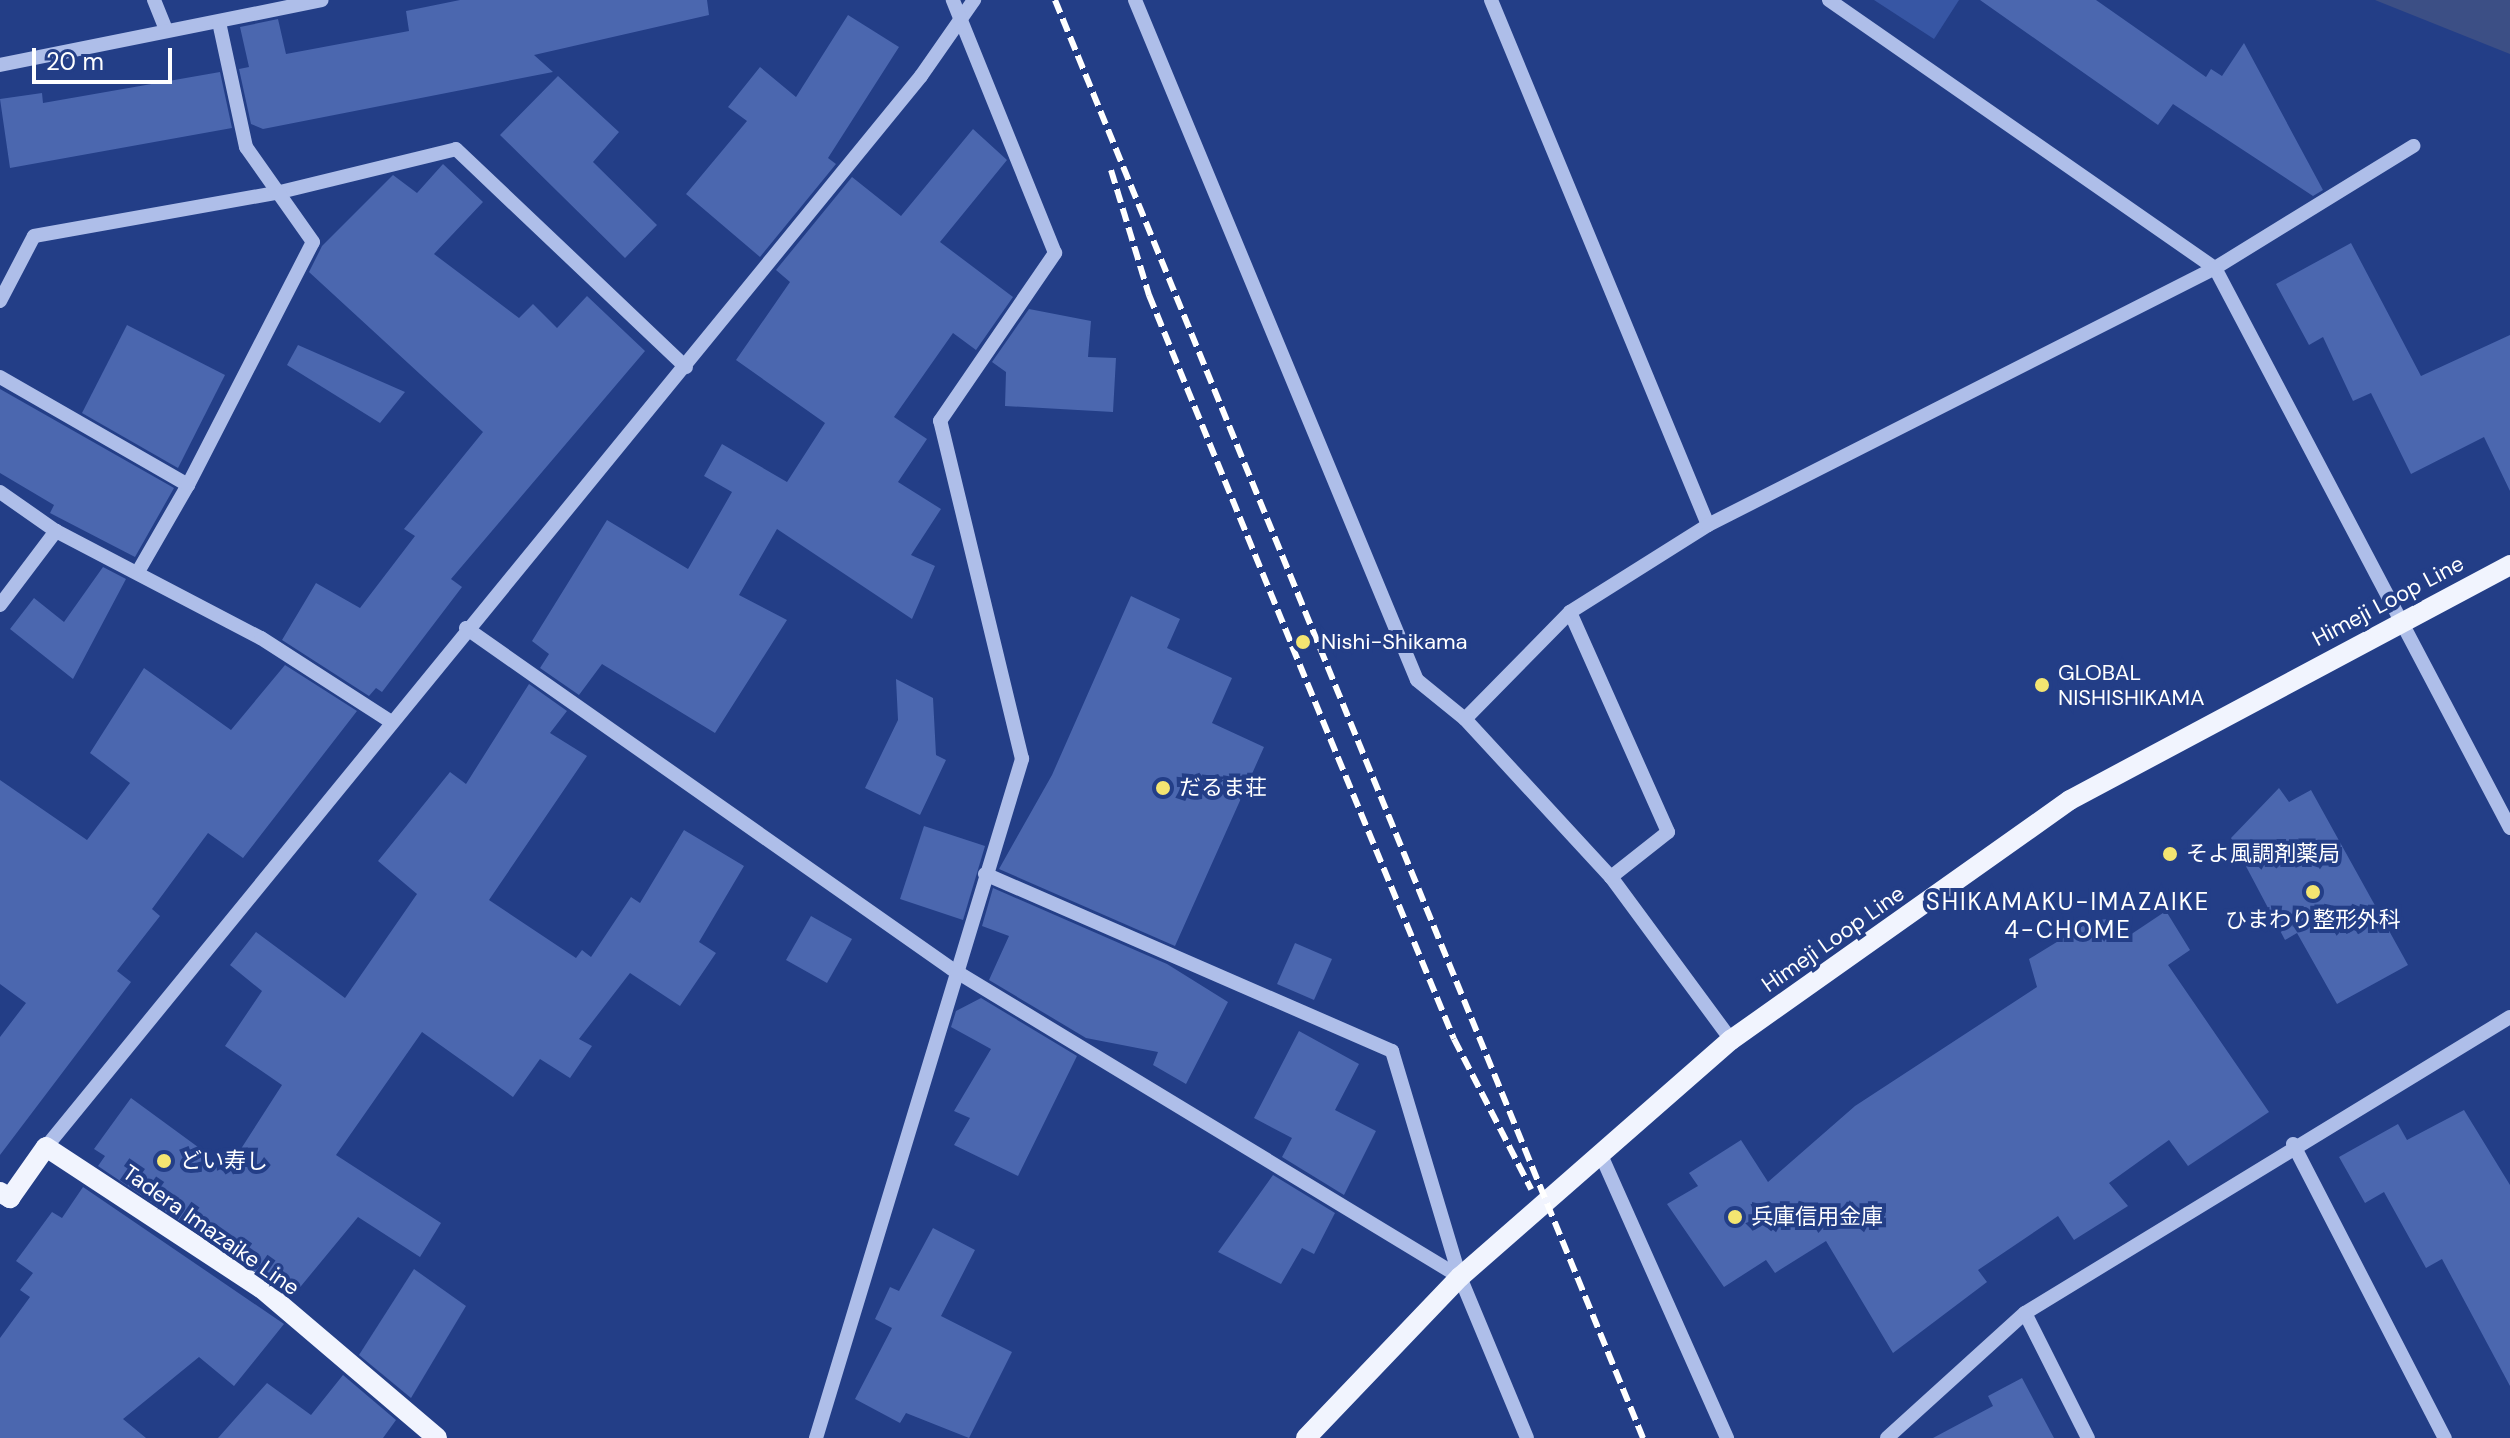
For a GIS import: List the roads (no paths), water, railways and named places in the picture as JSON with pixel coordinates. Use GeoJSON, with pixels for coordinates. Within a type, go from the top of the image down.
{"type":"FeatureCollection","features":[{"type":"Feature","properties":{"kind":"main road","name":"Himeji Loop Line"},"geometry":{"type":"LineString","coordinates":[[1306,1438],[1460,1277],[1731,1040],[2070,800],[2398,622],[2510,565]]}},
{"type":"Feature","properties":{"kind":"main road"},"geometry":{"type":"LineString","coordinates":[[3,1200],[46,1147]]}},
{"type":"Feature","properties":{"kind":"main road","name":"Tadera Imazaike Line"},"geometry":{"type":"LineString","coordinates":[[46,1147],[261,1288],[437,1438]]}},
{"type":"Feature","properties":{"kind":"street"},"geometry":{"type":"LineString","coordinates":[[154,0],[166,30]]}},
{"type":"Feature","properties":{"kind":"street"},"geometry":{"type":"LineString","coordinates":[[0,65],[322,0]]}},
{"type":"Feature","properties":{"kind":"street"},"geometry":{"type":"LineString","coordinates":[[816,1438],[952,969],[1022,759],[940,421],[1055,253],[963,18],[953,0]]}},
{"type":"Feature","properties":{"kind":"street"},"geometry":{"type":"LineString","coordinates":[[46,1147],[466,628],[686,367],[963,18],[974,0]]}},
{"type":"Feature","properties":{"kind":"street"},"geometry":{"type":"LineString","coordinates":[[1135,0],[1417,680],[1465,719],[1611,877],[1731,1040]]}},
{"type":"Feature","properties":{"kind":"street"},"geometry":{"type":"LineString","coordinates":[[1491,0],[1708,525]]}},
{"type":"Feature","properties":{"kind":"street"},"geometry":{"type":"LineString","coordinates":[[1829,0],[2215,268],[2398,622],[2510,828]]}},
{"type":"Feature","properties":{"kind":"street"},"geometry":{"type":"LineString","coordinates":[[140,568],[188,485],[313,242],[246,147],[219,22]]}},
{"type":"Feature","properties":{"kind":"street"},"geometry":{"type":"LineString","coordinates":[[1465,719],[1570,612],[1708,525],[2215,268],[2413,146]]}},
{"type":"Feature","properties":{"kind":"street"},"geometry":{"type":"LineString","coordinates":[[0,301],[34,236],[276,193],[456,149],[686,367]]}},
{"type":"Feature","properties":{"kind":"street"},"geometry":{"type":"LineString","coordinates":[[0,377],[188,485]]}},
{"type":"Feature","properties":{"kind":"street"},"geometry":{"type":"LineString","coordinates":[[0,492],[56,531],[140,568],[390,721]]}},
{"type":"Feature","properties":{"kind":"street"},"geometry":{"type":"LineString","coordinates":[[0,605],[56,531]]}},
{"type":"Feature","properties":{"kind":"street"},"geometry":{"type":"LineString","coordinates":[[1570,612],[1668,832],[1611,877]]}},
{"type":"Feature","properties":{"kind":"street"},"geometry":{"type":"LineString","coordinates":[[466,628],[952,969],[1460,1277]]}},
{"type":"Feature","properties":{"kind":"street"},"geometry":{"type":"LineString","coordinates":[[985,874],[1392,1051],[1460,1277],[1527,1438]]}},
{"type":"Feature","properties":{"kind":"street"},"geometry":{"type":"LineString","coordinates":[[1887,1438],[2025,1313],[2293,1144],[2510,1017]]}},
{"type":"Feature","properties":{"kind":"street"},"geometry":{"type":"LineString","coordinates":[[2293,1144],[2445,1438]]}},
{"type":"Feature","properties":{"kind":"street"},"geometry":{"type":"LineString","coordinates":[[1601,1155],[1727,1438]]}},
{"type":"Feature","properties":{"kind":"street"},"geometry":{"type":"LineString","coordinates":[[2025,1313],[2088,1438]]}},
{"type":"Feature","properties":{"kind":"railway"},"geometry":{"type":"LineString","coordinates":[[1055,0],[1643,1438]]}},
{"type":"Feature","properties":{"kind":"railway"},"geometry":{"type":"LineString","coordinates":[[1111,170],[1149,295],[1292,646],[1454,1039],[1531,1189]]}},
{"type":"Feature","properties":{"kind":"place","name":"Nishi-Shikama"},"geometry":{"type":"Point","coordinates":[1303,642]}},
{"type":"Feature","properties":{"kind":"place","name":"GLOBAL NISHISHIKAMA"},"geometry":{"type":"Point","coordinates":[2042,685]}},
{"type":"Feature","properties":{"kind":"place","name":"だるま荘"},"geometry":{"type":"Point","coordinates":[1163,788]}},
{"type":"Feature","properties":{"kind":"place","name":"そよ風調剤薬局"},"geometry":{"type":"Point","coordinates":[2170,854]}},
{"type":"Feature","properties":{"kind":"place","name":"ひまわり整形外科"},"geometry":{"type":"Point","coordinates":[2313,892]}},
{"type":"Feature","properties":{"kind":"place","name":"どい寿し"},"geometry":{"type":"Point","coordinates":[164,1161]}},
{"type":"Feature","properties":{"kind":"place","name":"兵庫信用金庫"},"geometry":{"type":"Point","coordinates":[1735,1217]}},
{"type":"Feature","properties":{"kind":"district","name":"SHIKAMAKU-IMAZAIKE 4-CHOME"},"geometry":{"type":"Point","coordinates":[2068,916]}}]}
